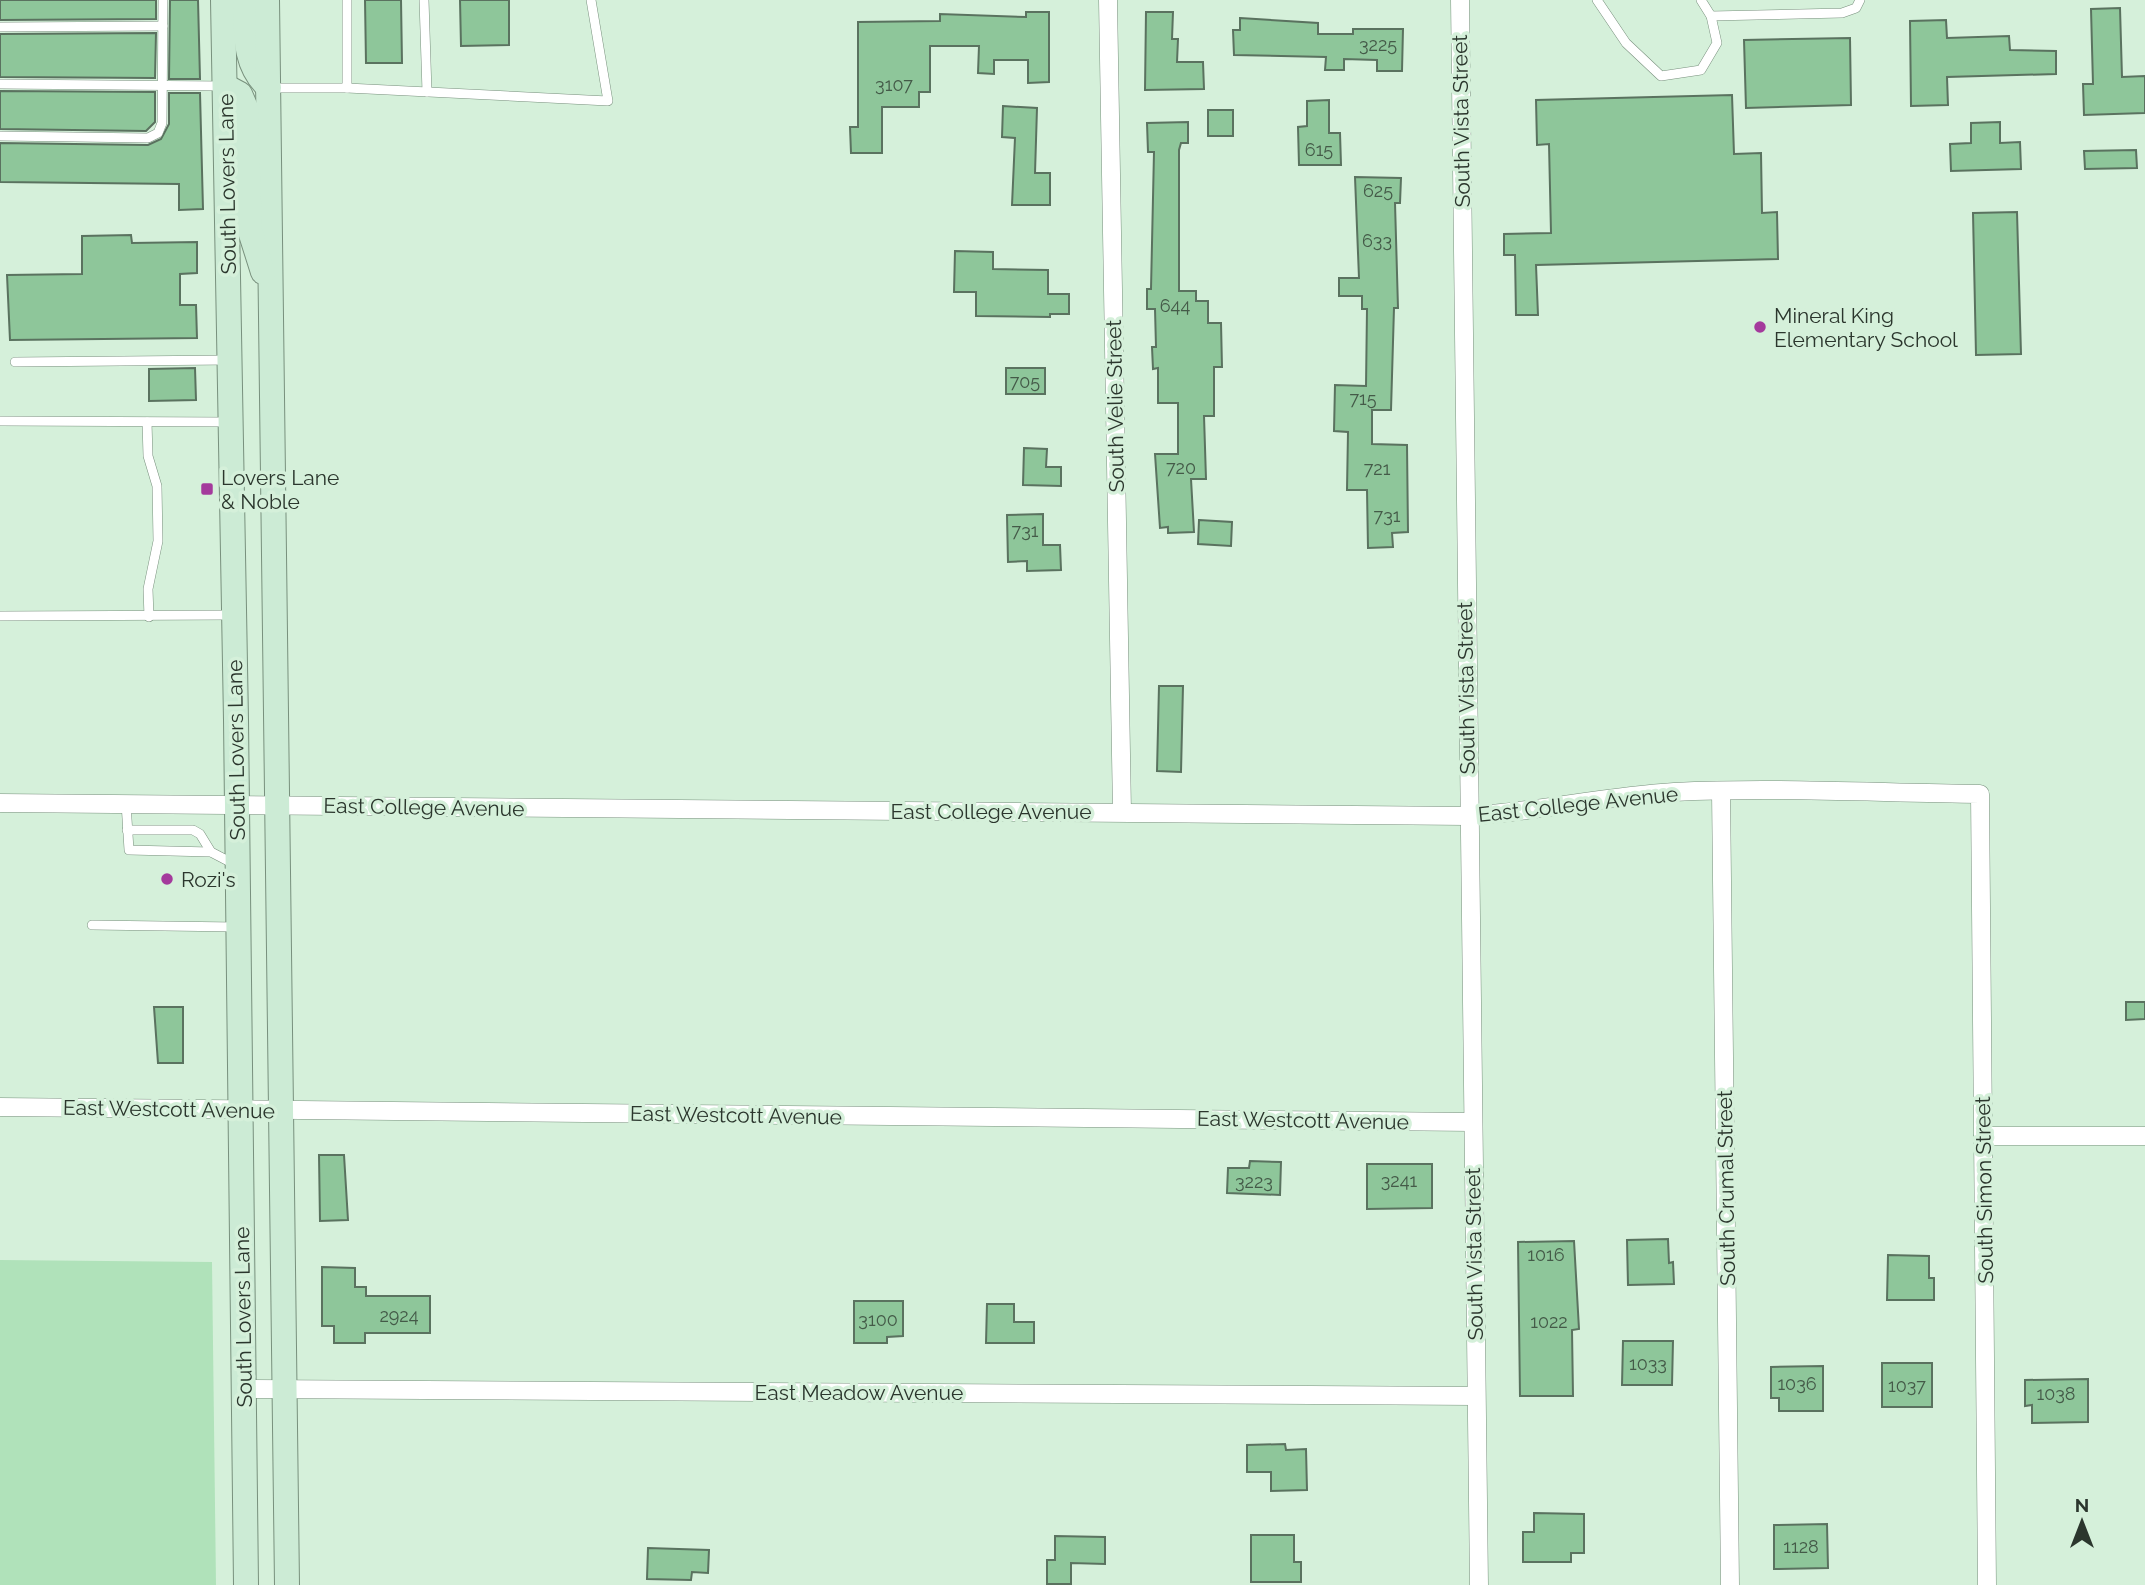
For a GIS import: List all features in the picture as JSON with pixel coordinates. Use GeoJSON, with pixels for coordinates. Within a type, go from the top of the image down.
{"type":"FeatureCollection","features":[{"type":"Feature","properties":{"kind":"main road","name":"South Lovers Lane"},"geometry":{"type":"LineString","coordinates":[[223,0],[232,422],[246,1585]]}},
{"type":"Feature","properties":{"kind":"main road"},"geometry":{"type":"LineString","coordinates":[[245,0],[249,58],[258,77],[269,88]]}},
{"type":"Feature","properties":{"kind":"main road","name":"South Lovers Lane"},"geometry":{"type":"LineString","coordinates":[[267,0],[287,1585]]}},
{"type":"Feature","properties":{"kind":"main road"},"geometry":{"type":"LineString","coordinates":[[225,86],[240,94],[246,108],[250,231],[270,300]]}},
{"type":"Feature","properties":{"kind":"street","name":"South Velie Street"},"geometry":{"type":"LineString","coordinates":[[1108,0],[1122,812]]}},
{"type":"Feature","properties":{"kind":"street","name":"South Vista Street"},"geometry":{"type":"LineString","coordinates":[[1460,0],[1467,816],[1479,1585]]}},
{"type":"Feature","properties":{"kind":"street","name":"East College Avenue"},"geometry":{"type":"LineString","coordinates":[[0,803],[1467,816],[1524,812],[1621,796],[1721,792],[1980,794]]}},
{"type":"Feature","properties":{"kind":"street","name":"South Crumal Street"},"geometry":{"type":"LineString","coordinates":[[1721,792],[1730,1585]]}},
{"type":"Feature","properties":{"kind":"street","name":"South Simon Street"},"geometry":{"type":"LineString","coordinates":[[1980,794],[1987,1585]]}},
{"type":"Feature","properties":{"kind":"street","name":"East Westcott Avenue"},"geometry":{"type":"LineString","coordinates":[[0,1107],[1472,1122]]}},
{"type":"Feature","properties":{"kind":"street"},"geometry":{"type":"LineString","coordinates":[[1983,1136],[2145,1136]]}},
{"type":"Feature","properties":{"kind":"street","name":"East Meadow Avenue"},"geometry":{"type":"LineString","coordinates":[[244,1389],[1475,1396]]}},
{"type":"Feature","properties":{"kind":"lane"},"geometry":{"type":"LineString","coordinates":[[0,136],[148,138],[158,133],[162,124],[163,0]]}},
{"type":"Feature","properties":{"kind":"lane"},"geometry":{"type":"LineString","coordinates":[[346,0],[348,88]]}},
{"type":"Feature","properties":{"kind":"lane"},"geometry":{"type":"LineString","coordinates":[[424,0],[427,92]]}},
{"type":"Feature","properties":{"kind":"lane"},"geometry":{"type":"LineString","coordinates":[[269,88],[348,88],[608,101],[591,0]]}},
{"type":"Feature","properties":{"kind":"lane"},"geometry":{"type":"LineString","coordinates":[[1597,0],[1626,43],[1661,76],[1701,70],[1717,43],[1712,16],[1701,0]]}},
{"type":"Feature","properties":{"kind":"lane"},"geometry":{"type":"LineString","coordinates":[[1712,16],[1842,13],[1856,8],[1860,0]]}},
{"type":"Feature","properties":{"kind":"lane"},"geometry":{"type":"LineString","coordinates":[[0,27],[163,26]]}},
{"type":"Feature","properties":{"kind":"lane"},"geometry":{"type":"LineString","coordinates":[[0,84],[225,86]]}},
{"type":"Feature","properties":{"kind":"lane"},"geometry":{"type":"LineString","coordinates":[[15,362],[231,360]]}},
{"type":"Feature","properties":{"kind":"lane"},"geometry":{"type":"LineString","coordinates":[[0,421],[232,422]]}},
{"type":"Feature","properties":{"kind":"lane"},"geometry":{"type":"LineString","coordinates":[[147,422],[148,456],[157,486],[158,541],[148,589],[149,617]]}},
{"type":"Feature","properties":{"kind":"lane"},"geometry":{"type":"LineString","coordinates":[[0,616],[233,615]]}},
{"type":"Feature","properties":{"kind":"lane"},"geometry":{"type":"LineString","coordinates":[[126,803],[127,845],[135,852],[211,852],[237,866]]}},
{"type":"Feature","properties":{"kind":"lane"},"geometry":{"type":"LineString","coordinates":[[127,830],[193,830],[200,834],[211,852]]}},
{"type":"Feature","properties":{"kind":"lane"},"geometry":{"type":"LineString","coordinates":[[92,925],[237,927]]}},
{"type":"Feature","properties":{"kind":"green space"},"geometry":{"type":"Polygon","coordinates":[[[0,1260],[212,1262],[216,1585],[0,1585],[0,1260]]]}},
{"type":"Feature","properties":{"kind":"building"},"geometry":{"type":"Polygon","coordinates":[[[0,0],[156,0],[156,19],[0,20],[0,0]]]}},
{"type":"Feature","properties":{"kind":"building"},"geometry":{"type":"Polygon","coordinates":[[[170,0],[198,0],[200,79],[169,79],[170,0]]]}},
{"type":"Feature","properties":{"kind":"building"},"geometry":{"type":"Polygon","coordinates":[[[365,0],[401,0],[402,63],[366,63],[365,0]]]}},
{"type":"Feature","properties":{"kind":"building"},"geometry":{"type":"Polygon","coordinates":[[[460,0],[509,0],[509,45],[461,46],[460,0]]]}},
{"type":"Feature","properties":{"kind":"building"},"geometry":{"type":"Polygon","coordinates":[[[2120,8],[2122,77],[2145,76],[2145,113],[2084,115],[2083,84],[2093,84],[2091,9],[2120,8]]]}},
{"type":"Feature","properties":{"kind":"building"},"geometry":{"type":"Polygon","coordinates":[[[1026,12],[1049,12],[1049,82],[1028,83],[1028,60],[994,60],[994,74],[978,73],[979,46],[930,46],[930,92],[919,92],[919,107],[882,107],[882,153],[851,153],[850,127],[858,127],[858,22],[940,21],[940,14],[1026,17],[1026,12]]]}},
{"type":"Feature","properties":{"kind":"building"},"geometry":{"type":"Polygon","coordinates":[[[1146,12],[1173,12],[1172,39],[1178,39],[1177,62],[1203,62],[1204,89],[1145,90],[1146,12]]]}},
{"type":"Feature","properties":{"kind":"building"},"geometry":{"type":"Polygon","coordinates":[[[1240,18],[1318,23],[1318,34],[1353,34],[1353,29],[1403,29],[1402,71],[1377,71],[1377,60],[1344,59],[1344,70],[1325,70],[1326,57],[1234,55],[1233,30],[1240,30],[1240,18]]]}},
{"type":"Feature","properties":{"kind":"building"},"geometry":{"type":"Polygon","coordinates":[[[1946,20],[1947,38],[2009,36],[2010,50],[2056,51],[2056,74],[1947,77],[1948,105],[1911,106],[1910,21],[1946,20]]]}},
{"type":"Feature","properties":{"kind":"building"},"geometry":{"type":"Polygon","coordinates":[[[156,33],[155,78],[0,77],[0,34],[156,33]]]}},
{"type":"Feature","properties":{"kind":"building"},"geometry":{"type":"Polygon","coordinates":[[[1850,38],[1851,105],[1746,108],[1744,40],[1850,38]]]}},
{"type":"Feature","properties":{"kind":"building"},"geometry":{"type":"Polygon","coordinates":[[[0,91],[155,92],[155,122],[146,131],[0,129],[0,91]]]}},
{"type":"Feature","properties":{"kind":"building"},"geometry":{"type":"Polygon","coordinates":[[[169,93],[200,93],[203,209],[179,210],[179,184],[0,182],[0,143],[148,145],[161,139],[169,124],[169,93]]]}},
{"type":"Feature","properties":{"kind":"building"},"geometry":{"type":"Polygon","coordinates":[[[1732,95],[1734,154],[1761,153],[1762,213],[1777,212],[1778,259],[1536,265],[1538,315],[1516,315],[1515,255],[1504,255],[1504,234],[1551,233],[1549,144],[1537,145],[1536,100],[1732,95]]]}},
{"type":"Feature","properties":{"kind":"building"},"geometry":{"type":"Polygon","coordinates":[[[1329,100],[1329,133],[1340,133],[1341,165],[1299,165],[1298,127],[1307,126],[1307,101],[1329,100]]]}},
{"type":"Feature","properties":{"kind":"building"},"geometry":{"type":"Polygon","coordinates":[[[1003,106],[1037,108],[1035,173],[1050,173],[1050,205],[1012,205],[1015,138],[1002,137],[1003,106]]]}},
{"type":"Feature","properties":{"kind":"building"},"geometry":{"type":"Polygon","coordinates":[[[1208,110],[1233,110],[1233,136],[1208,136],[1208,110]]]}},
{"type":"Feature","properties":{"kind":"building"},"geometry":{"type":"Polygon","coordinates":[[[1188,122],[1188,143],[1181,143],[1179,150],[1179,291],[1196,291],[1196,301],[1208,301],[1208,323],[1221,323],[1222,367],[1214,367],[1214,416],[1204,416],[1206,479],[1191,479],[1194,532],[1168,533],[1168,527],[1160,528],[1155,454],[1178,454],[1178,403],[1158,403],[1158,368],[1153,369],[1152,347],[1156,347],[1155,309],[1147,309],[1147,289],[1151,289],[1154,152],[1148,152],[1147,123],[1188,122]]]}},
{"type":"Feature","properties":{"kind":"building"},"geometry":{"type":"Polygon","coordinates":[[[2000,122],[2000,143],[2020,142],[2021,169],[1951,171],[1950,144],[1971,143],[1971,123],[2000,122]]]}},
{"type":"Feature","properties":{"kind":"building"},"geometry":{"type":"Polygon","coordinates":[[[2136,150],[2137,168],[2085,169],[2084,151],[2136,150]]]}},
{"type":"Feature","properties":{"kind":"building"},"geometry":{"type":"Polygon","coordinates":[[[1355,177],[1401,178],[1400,203],[1395,203],[1398,308],[1394,308],[1391,410],[1372,410],[1372,444],[1407,445],[1408,532],[1392,533],[1393,547],[1368,548],[1367,490],[1347,490],[1348,432],[1334,431],[1335,385],[1366,386],[1367,309],[1362,309],[1362,296],[1339,296],[1339,278],[1359,278],[1355,177]]]}},
{"type":"Feature","properties":{"kind":"building"},"geometry":{"type":"Polygon","coordinates":[[[2017,212],[2021,354],[1976,355],[1973,213],[2017,212]]]}},
{"type":"Feature","properties":{"kind":"building"},"geometry":{"type":"Polygon","coordinates":[[[131,235],[132,243],[197,242],[197,273],[180,274],[180,305],[196,305],[197,338],[10,340],[7,275],[82,274],[82,236],[131,235]]]}},
{"type":"Feature","properties":{"kind":"building"},"geometry":{"type":"Polygon","coordinates":[[[955,251],[993,252],[993,269],[1048,270],[1048,294],[1069,294],[1069,314],[1050,314],[1050,317],[976,316],[976,292],[954,292],[955,251]]]}},
{"type":"Feature","properties":{"kind":"building"},"geometry":{"type":"Polygon","coordinates":[[[195,368],[196,400],[149,401],[149,369],[195,368]]]}},
{"type":"Feature","properties":{"kind":"building"},"geometry":{"type":"Polygon","coordinates":[[[1006,368],[1045,368],[1045,394],[1006,394],[1006,368]]]}},
{"type":"Feature","properties":{"kind":"building"},"geometry":{"type":"Polygon","coordinates":[[[1024,448],[1047,449],[1046,467],[1061,467],[1061,486],[1023,485],[1024,448]]]}},
{"type":"Feature","properties":{"kind":"building"},"geometry":{"type":"Polygon","coordinates":[[[1043,514],[1043,545],[1060,545],[1061,570],[1027,571],[1027,561],[1008,562],[1007,515],[1043,514]]]}},
{"type":"Feature","properties":{"kind":"building"},"geometry":{"type":"Polygon","coordinates":[[[1199,520],[1232,522],[1231,546],[1198,544],[1199,520]]]}},
{"type":"Feature","properties":{"kind":"building"},"geometry":{"type":"Polygon","coordinates":[[[1159,686],[1183,686],[1181,772],[1157,771],[1159,686]]]}},
{"type":"Feature","properties":{"kind":"building"},"geometry":{"type":"Polygon","coordinates":[[[2126,1002],[2145,1002],[2145,1019],[2126,1020],[2126,1002]]]}},
{"type":"Feature","properties":{"kind":"building"},"geometry":{"type":"Polygon","coordinates":[[[154,1007],[183,1007],[183,1063],[158,1063],[154,1007]]]}},
{"type":"Feature","properties":{"kind":"building"},"geometry":{"type":"Polygon","coordinates":[[[319,1155],[344,1155],[348,1220],[320,1221],[319,1155]]]}},
{"type":"Feature","properties":{"kind":"building"},"geometry":{"type":"Polygon","coordinates":[[[1250,1161],[1281,1162],[1280,1195],[1227,1193],[1228,1168],[1249,1168],[1250,1161]]]}},
{"type":"Feature","properties":{"kind":"building"},"geometry":{"type":"Polygon","coordinates":[[[1367,1164],[1432,1164],[1432,1208],[1367,1209],[1367,1164]]]}},
{"type":"Feature","properties":{"kind":"building"},"geometry":{"type":"Polygon","coordinates":[[[1668,1239],[1669,1263],[1673,1262],[1674,1284],[1628,1285],[1627,1240],[1668,1239]]]}},
{"type":"Feature","properties":{"kind":"building"},"geometry":{"type":"Polygon","coordinates":[[[1574,1241],[1579,1329],[1572,1330],[1573,1396],[1520,1396],[1518,1242],[1574,1241]]]}},
{"type":"Feature","properties":{"kind":"building"},"geometry":{"type":"Polygon","coordinates":[[[1888,1255],[1929,1256],[1929,1278],[1934,1278],[1934,1300],[1887,1300],[1888,1255]]]}},
{"type":"Feature","properties":{"kind":"building"},"geometry":{"type":"Polygon","coordinates":[[[322,1267],[355,1268],[355,1287],[366,1287],[366,1296],[430,1296],[430,1333],[365,1333],[365,1343],[334,1343],[334,1326],[322,1326],[322,1267]]]}},
{"type":"Feature","properties":{"kind":"building"},"geometry":{"type":"Polygon","coordinates":[[[854,1301],[903,1301],[903,1336],[887,1337],[887,1343],[854,1343],[854,1301]]]}},
{"type":"Feature","properties":{"kind":"building"},"geometry":{"type":"Polygon","coordinates":[[[987,1304],[1014,1304],[1014,1322],[1034,1322],[1034,1343],[986,1343],[987,1304]]]}},
{"type":"Feature","properties":{"kind":"building"},"geometry":{"type":"Polygon","coordinates":[[[1623,1341],[1673,1341],[1672,1385],[1622,1385],[1623,1341]]]}},
{"type":"Feature","properties":{"kind":"building"},"geometry":{"type":"Polygon","coordinates":[[[1882,1363],[1932,1363],[1932,1407],[1882,1407],[1882,1363]]]}},
{"type":"Feature","properties":{"kind":"building"},"geometry":{"type":"Polygon","coordinates":[[[1823,1366],[1823,1411],[1779,1411],[1779,1398],[1771,1398],[1771,1367],[1823,1366]]]}},
{"type":"Feature","properties":{"kind":"building"},"geometry":{"type":"Polygon","coordinates":[[[2088,1379],[2088,1422],[2032,1423],[2032,1405],[2025,1406],[2025,1380],[2088,1379]]]}},
{"type":"Feature","properties":{"kind":"building"},"geometry":{"type":"Polygon","coordinates":[[[1285,1444],[1286,1450],[1306,1449],[1307,1490],[1271,1491],[1271,1472],[1247,1472],[1247,1445],[1285,1444]]]}},
{"type":"Feature","properties":{"kind":"building"},"geometry":{"type":"Polygon","coordinates":[[[1534,1513],[1584,1514],[1584,1553],[1571,1553],[1571,1562],[1523,1562],[1523,1532],[1534,1532],[1534,1513]]]}},
{"type":"Feature","properties":{"kind":"building"},"geometry":{"type":"Polygon","coordinates":[[[1827,1524],[1828,1568],[1774,1569],[1774,1525],[1827,1524]]]}},
{"type":"Feature","properties":{"kind":"building"},"geometry":{"type":"Polygon","coordinates":[[[1251,1535],[1294,1535],[1294,1562],[1301,1562],[1301,1582],[1251,1582],[1251,1535]]]}},
{"type":"Feature","properties":{"kind":"building"},"geometry":{"type":"Polygon","coordinates":[[[1055,1536],[1105,1537],[1105,1564],[1071,1563],[1071,1584],[1047,1584],[1047,1560],[1055,1560],[1055,1536]]]}},
{"type":"Feature","properties":{"kind":"building"},"geometry":{"type":"Polygon","coordinates":[[[648,1548],[709,1550],[708,1573],[692,1572],[691,1580],[647,1579],[648,1548]]]}},
{"type":"Feature","properties":{"kind":"place","name":"Mineral King Elementary School"},"geometry":{"type":"Point","coordinates":[1760,327]}},
{"type":"Feature","properties":{"kind":"place","name":"Lovers Lane & Noble"},"geometry":{"type":"Point","coordinates":[207,489]}},
{"type":"Feature","properties":{"kind":"place","name":"Rozi's"},"geometry":{"type":"Point","coordinates":[167,879]}}]}
